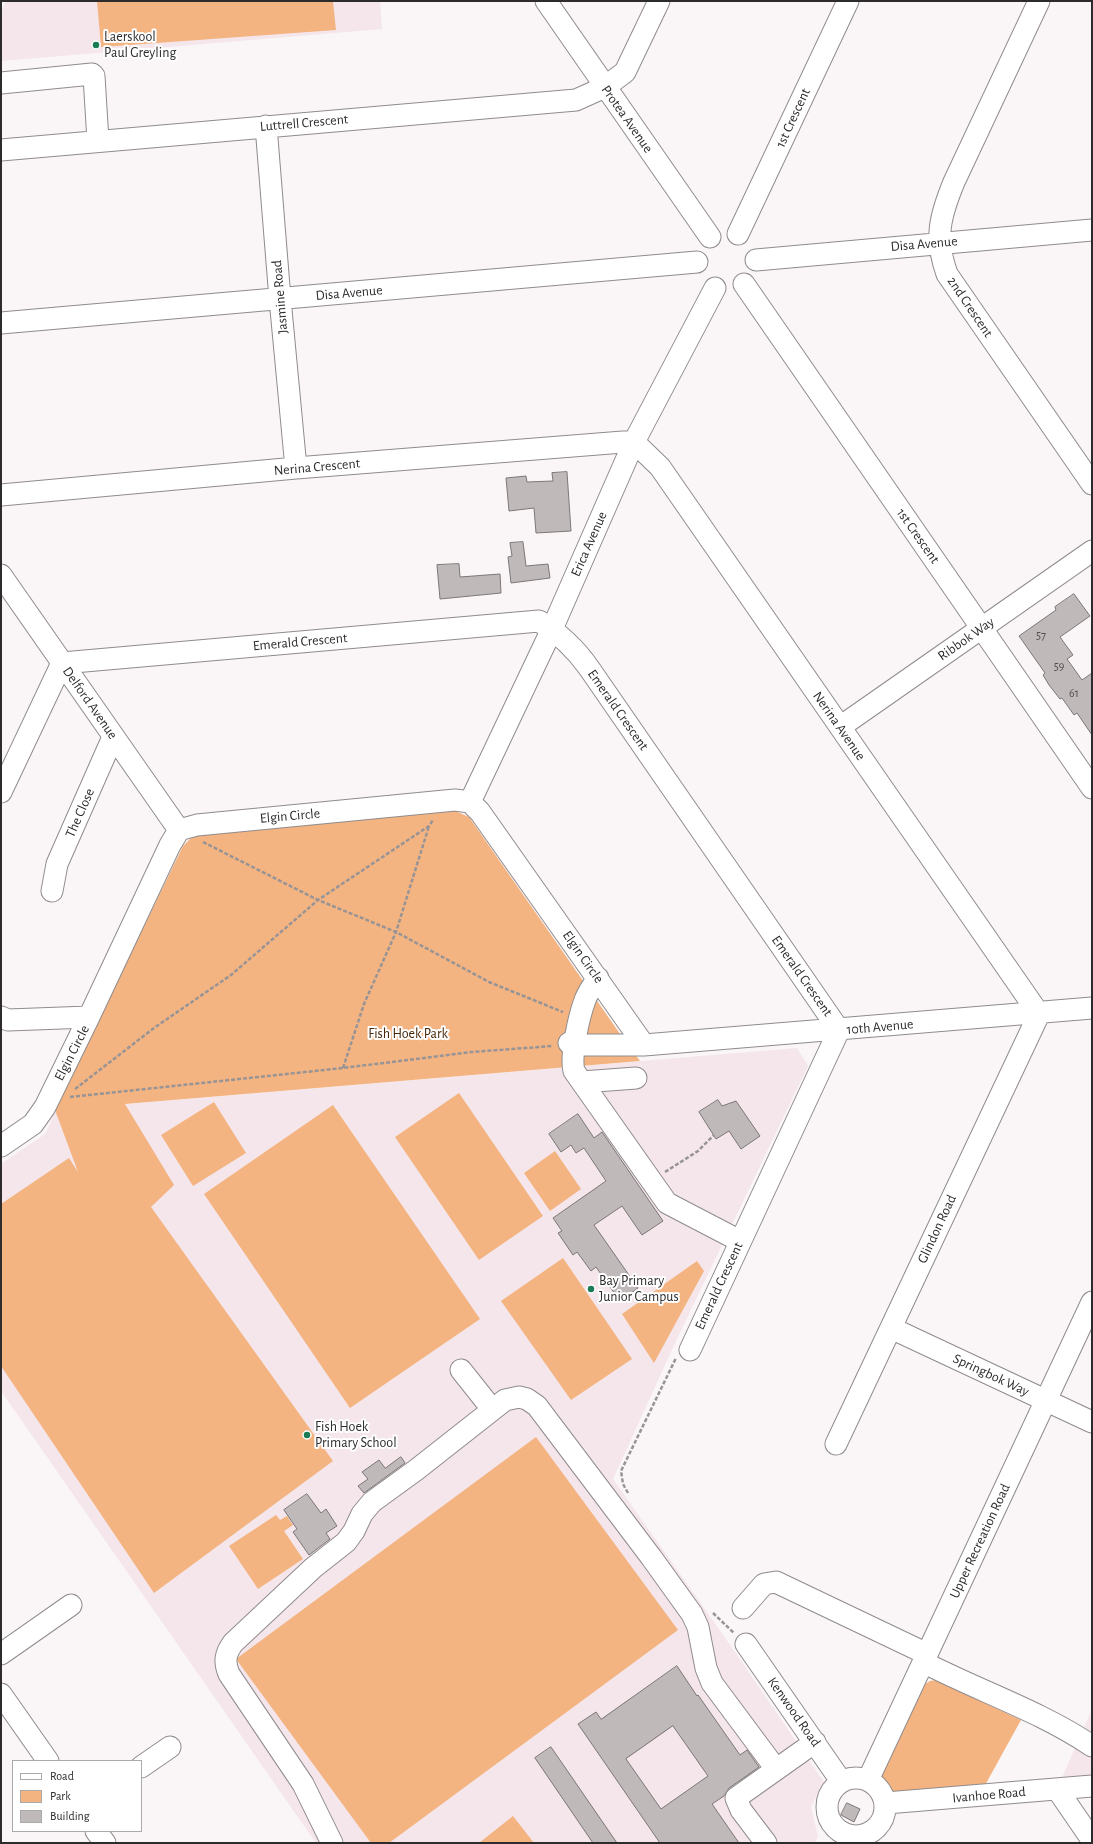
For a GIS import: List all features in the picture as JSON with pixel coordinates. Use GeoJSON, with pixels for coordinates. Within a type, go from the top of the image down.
{"type":"FeatureCollection","features":[{"type":"Feature","properties":{"kind":"street","name":"Protea Avenue"},"geometry":{"type":"LineString","coordinates":[[546,1],[710,237]]}},
{"type":"Feature","properties":{"kind":"street","name":"Luttrell Crescent"},"geometry":{"type":"LineString","coordinates":[[1,150],[570,101],[583,98],[605,88],[622,76],[628,67],[659,1]]}},
{"type":"Feature","properties":{"kind":"street","name":"1st Crescent"},"geometry":{"type":"LineString","coordinates":[[738,234],[848,1]]}},
{"type":"Feature","properties":{"kind":"street","name":"2nd Crescent"},"geometry":{"type":"LineString","coordinates":[[1039,1],[954,182],[943,210],[939,242],[947,274],[1092,484]]}},
{"type":"Feature","properties":{"kind":"street"},"geometry":{"type":"LineString","coordinates":[[1,82],[92,74],[94,76],[98,141]]}},
{"type":"Feature","properties":{"kind":"street","name":"Jasmine Road"},"geometry":{"type":"LineString","coordinates":[[266,126],[296,468]]}},
{"type":"Feature","properties":{"kind":"street","name":"Disa Avenue"},"geometry":{"type":"LineString","coordinates":[[756,260],[939,242],[1092,230]]}},
{"type":"Feature","properties":{"kind":"street"},"geometry":{"type":"LineString","coordinates":[[719,232],[728,232],[738,234],[751,244],[756,260],[753,274],[744,284],[730,290],[715,288],[703,278],[697,262],[700,248],[710,237],[719,232]]}},
{"type":"Feature","properties":{"kind":"street","name":"Disa Avenue"},"geometry":{"type":"LineString","coordinates":[[1,323],[697,262]]}},
{"type":"Feature","properties":{"kind":"street","name":"1st Crescent"},"geometry":{"type":"LineString","coordinates":[[744,284],[1092,788]]}},
{"type":"Feature","properties":{"kind":"street","name":"Erica Avenue"},"geometry":{"type":"LineString","coordinates":[[470,802],[552,629],[634,442],[715,288]]}},
{"type":"Feature","properties":{"kind":"street","name":"Nerina Crescent"},"geometry":{"type":"LineString","coordinates":[[1,495],[296,468],[634,442]]}},
{"type":"Feature","properties":{"kind":"street","name":"Nerina Avenue"},"geometry":{"type":"LineString","coordinates":[[634,442],[660,467],[1039,1014]]}},
{"type":"Feature","properties":{"kind":"street","name":"Ribbok Way"},"geometry":{"type":"LineString","coordinates":[[840,727],[1092,551]]}},
{"type":"Feature","properties":{"kind":"street","name":"Delford Avenue"},"geometry":{"type":"LineString","coordinates":[[1,575],[179,830]]}},
{"type":"Feature","properties":{"kind":"street","name":"Emerald Crescent"},"geometry":{"type":"LineString","coordinates":[[62,663],[539,621],[552,629],[576,650],[839,1030],[690,1350]]}},
{"type":"Feature","properties":{"kind":"street"},"geometry":{"type":"LineString","coordinates":[[1,792],[62,663]]}},
{"type":"Feature","properties":{"kind":"street","name":"The Close"},"geometry":{"type":"LineString","coordinates":[[52,891],[57,864],[114,737]]}},
{"type":"Feature","properties":{"kind":"street","name":"Elgin Circle"},"geometry":{"type":"LineString","coordinates":[[1,1146],[33,1124],[38,1118],[90,1017],[170,845],[179,830],[196,825],[446,801],[470,802],[480,812],[644,1045]]}},
{"type":"Feature","properties":{"kind":"street"},"geometry":{"type":"LineString","coordinates":[[598,978],[585,999],[572,1044],[572,1064],[574,1071],[662,1197],[672,1207],[740,1241]]}},
{"type":"Feature","properties":{"kind":"street","name":"10th Avenue"},"geometry":{"type":"LineString","coordinates":[[572,1044],[644,1045],[1039,1014],[1092,1008]]}},
{"type":"Feature","properties":{"kind":"street","name":"Glindon Road"},"geometry":{"type":"LineString","coordinates":[[836,1444],[1039,1014]]}},
{"type":"Feature","properties":{"kind":"street"},"geometry":{"type":"LineString","coordinates":[[1,1017],[8,1020],[90,1017]]}},
{"type":"Feature","properties":{"kind":"street"},"geometry":{"type":"LineString","coordinates":[[582,1082],[636,1078]]}},
{"type":"Feature","properties":{"kind":"street","name":"Upper Recreation Road"},"geometry":{"type":"LineString","coordinates":[[868,1780],[1092,1302]]}},
{"type":"Feature","properties":{"kind":"street","name":"Springbok Way"},"geometry":{"type":"LineString","coordinates":[[891,1328],[1092,1422]]}},
{"type":"Feature","properties":{"kind":"street"},"geometry":{"type":"LineString","coordinates":[[461,1370],[492,1410]]}},
{"type":"Feature","properties":{"kind":"street"},"geometry":{"type":"LineString","coordinates":[[332,1843],[303,1784],[229,1674],[225,1657],[233,1643],[313,1568],[346,1542],[354,1532],[362,1514],[372,1502],[416,1470],[505,1400],[519,1397],[532,1402],[543,1413],[692,1614],[698,1627],[706,1668],[712,1683],[776,1769]]}},
{"type":"Feature","properties":{"kind":"street"},"geometry":{"type":"LineString","coordinates":[[743,1608],[764,1584],[776,1582],[1076,1736],[1092,1746]]}},
{"type":"Feature","properties":{"kind":"street"},"geometry":{"type":"LineString","coordinates":[[1,1654],[71,1605]]}},
{"type":"Feature","properties":{"kind":"street","name":"Kenwood Road"},"geometry":{"type":"LineString","coordinates":[[746,1644],[842,1781]]}},
{"type":"Feature","properties":{"kind":"street"},"geometry":{"type":"LineString","coordinates":[[1,1694],[47,1760]]}},
{"type":"Feature","properties":{"kind":"street"},"geometry":{"type":"LineString","coordinates":[[766,1843],[741,1810],[736,1798],[815,1742]]}},
{"type":"Feature","properties":{"kind":"street"},"geometry":{"type":"LineString","coordinates":[[142,1766],[170,1747]]}},
{"type":"Feature","properties":{"kind":"street"},"geometry":{"type":"LineString","coordinates":[[859,1777],[877,1785],[883,1794],[886,1803],[883,1820],[876,1837],[864,1836],[842,1838],[830,1822],[827,1813],[829,1795],[834,1787],[842,1781],[859,1777]]}},
{"type":"Feature","properties":{"kind":"street","name":"Ivanhoe Road"},"geometry":{"type":"LineString","coordinates":[[886,1803],[1092,1786]]}},
{"type":"Feature","properties":{"kind":"street"},"geometry":{"type":"LineString","coordinates":[[1057,1789],[1092,1840]]}},
{"type":"Feature","properties":{"kind":"street"},"geometry":{"type":"LineString","coordinates":[[97,1832],[105,1843]]}},
{"type":"Feature","properties":{"kind":"path"},"geometry":{"type":"LineString","coordinates":[[343,1068],[364,1004],[396,932],[430,826],[446,801]]}},
{"type":"Feature","properties":{"kind":"path"},"geometry":{"type":"LineString","coordinates":[[430,826],[318,900],[231,975],[154,1028],[64,1097],[343,1068],[472,1052],[543,1048],[572,1044]]}},
{"type":"Feature","properties":{"kind":"path"},"geometry":{"type":"LineString","coordinates":[[179,830],[318,900],[396,932],[489,982],[568,1013]]}},
{"type":"Feature","properties":{"kind":"path"},"geometry":{"type":"LineString","coordinates":[[651,1182],[698,1150],[714,1135]]}},
{"type":"Feature","properties":{"kind":"path"},"geometry":{"type":"LineString","coordinates":[[630,1497],[623,1484],[621,1471],[678,1353],[690,1350]]}},
{"type":"Feature","properties":{"kind":"path"},"geometry":{"type":"LineString","coordinates":[[710,1611],[718,1620],[746,1644]]}},
{"type":"Feature","properties":{"kind":"shaded area","name":"Laerskool Paul Greyling"},"geometry":{"type":"Polygon","coordinates":[[[6,1],[380,1],[382,29],[1,61],[1,11],[6,1]]]}},
{"type":"Feature","properties":{"kind":"shaded area","name":"Fish Hoek Primary School"},"geometry":{"type":"Polygon","coordinates":[[[797,1048],[808,1066],[675,1343],[613,1479],[728,1642],[824,1782],[811,1807],[818,1836],[815,1843],[316,1843],[1,1391],[1,1164],[45,1134],[55,1110],[797,1048]]]}},
{"type":"Feature","properties":{"kind":"shaded area"},"geometry":{"type":"Polygon","coordinates":[[[1092,1709],[1092,1786],[1057,1789],[1092,1709]]]}},
{"type":"Feature","properties":{"kind":"green space"},"geometry":{"type":"Polygon","coordinates":[[[97,1],[333,1],[336,30],[101,47],[97,1]]]}},
{"type":"Feature","properties":{"kind":"green space","name":"Fish Hoek Park"},"geometry":{"type":"Polygon","coordinates":[[[451,809],[469,817],[640,1061],[125,1104],[174,1185],[151,1207],[333,1461],[154,1593],[1,1366],[1,1204],[69,1158],[78,1172],[55,1110],[183,846],[195,834],[451,809]]]}},
{"type":"Feature","properties":{"kind":"green space"},"geometry":{"type":"Polygon","coordinates":[[[459,1093],[543,1216],[479,1260],[395,1137],[459,1093]]]}},
{"type":"Feature","properties":{"kind":"green space"},"geometry":{"type":"Polygon","coordinates":[[[214,1102],[246,1153],[193,1186],[161,1135],[214,1102]]]}},
{"type":"Feature","properties":{"kind":"green space"},"geometry":{"type":"Polygon","coordinates":[[[333,1105],[480,1319],[350,1408],[204,1194],[333,1105]]]}},
{"type":"Feature","properties":{"kind":"green space"},"geometry":{"type":"Polygon","coordinates":[[[555,1151],[581,1189],[550,1211],[524,1173],[555,1151]]]}},
{"type":"Feature","properties":{"kind":"green space"},"geometry":{"type":"Polygon","coordinates":[[[563,1258],[632,1359],[571,1400],[501,1301],[563,1258]]]}},
{"type":"Feature","properties":{"kind":"green space"},"geometry":{"type":"Polygon","coordinates":[[[697,1261],[704,1271],[654,1363],[622,1314],[697,1261]]]}},
{"type":"Feature","properties":{"kind":"green space"},"geometry":{"type":"Polygon","coordinates":[[[536,1437],[678,1630],[389,1843],[371,1843],[236,1659],[536,1437]]]}},
{"type":"Feature","properties":{"kind":"green space"},"geometry":{"type":"Polygon","coordinates":[[[276,1515],[280,1520],[287,1516],[293,1525],[284,1531],[303,1559],[258,1589],[229,1546],[276,1515]]]}},
{"type":"Feature","properties":{"kind":"green space"},"geometry":{"type":"Polygon","coordinates":[[[936,1680],[1021,1720],[984,1787],[887,1792],[883,1789],[880,1779],[925,1684],[936,1680]]]}},
{"type":"Feature","properties":{"kind":"green space"},"geometry":{"type":"Polygon","coordinates":[[[513,1816],[534,1843],[479,1843],[513,1816]]]}},
{"type":"Feature","properties":{"kind":"building"},"geometry":{"type":"Polygon","coordinates":[[[567,472],[571,531],[536,533],[534,508],[509,511],[506,478],[526,476],[527,482],[553,481],[552,473],[567,472]]]}},
{"type":"Feature","properties":{"kind":"building"},"geometry":{"type":"Polygon","coordinates":[[[523,542],[526,566],[548,564],[550,578],[511,583],[508,557],[512,556],[510,543],[523,542]]]}},
{"type":"Feature","properties":{"kind":"building"},"geometry":{"type":"Polygon","coordinates":[[[459,564],[460,577],[500,574],[501,593],[440,599],[437,565],[459,564]]]}},
{"type":"Feature","properties":{"kind":"building"},"geometry":{"type":"Polygon","coordinates":[[[1074,594],[1090,616],[1060,637],[1073,655],[1067,659],[1082,680],[1092,673],[1092,735],[1077,713],[1074,715],[1062,698],[1060,699],[1049,685],[1043,675],[1045,673],[1019,636],[1056,610],[1055,607],[1074,594]]]}},
{"type":"Feature","properties":{"kind":"building"},"geometry":{"type":"Polygon","coordinates":[[[718,1100],[722,1106],[736,1101],[760,1136],[741,1149],[729,1131],[716,1139],[699,1112],[718,1100]]]}},
{"type":"Feature","properties":{"kind":"building"},"geometry":{"type":"Polygon","coordinates":[[[578,1114],[594,1138],[602,1132],[663,1221],[642,1235],[622,1206],[594,1225],[638,1288],[620,1301],[596,1267],[591,1271],[577,1252],[573,1255],[558,1233],[562,1231],[553,1218],[606,1181],[584,1148],[576,1153],[571,1145],[561,1152],[549,1134],[578,1114]]]}},
{"type":"Feature","properties":{"kind":"building"},"geometry":{"type":"Polygon","coordinates":[[[401,1457],[405,1463],[364,1493],[358,1486],[368,1479],[362,1472],[379,1460],[385,1468],[401,1457]]]}},
{"type":"Feature","properties":{"kind":"building"},"geometry":{"type":"Polygon","coordinates":[[[307,1494],[321,1513],[326,1509],[337,1526],[326,1533],[330,1539],[309,1555],[293,1532],[297,1529],[284,1510],[307,1494]]]}},
{"type":"Feature","properties":{"kind":"building"},"geometry":{"type":"Polygon","coordinates":[[[677,1666],[740,1755],[747,1750],[759,1767],[729,1788],[724,1796],[712,1804],[739,1843],[660,1843],[578,1724],[596,1712],[601,1719],[677,1666]],[[673,1726],[626,1759],[661,1809],[708,1776],[673,1726]]]}},
{"type":"Feature","properties":{"kind":"building"},"geometry":{"type":"Polygon","coordinates":[[[551,1747],[617,1843],[593,1843],[535,1758],[551,1747]]]}},
{"type":"Feature","properties":{"kind":"building"},"geometry":{"type":"Polygon","coordinates":[[[847,1803],[860,1809],[854,1822],[841,1815],[847,1803]]]}},
{"type":"Feature","properties":{"kind":"place","name":"Laerskool Paul Greyling"},"geometry":{"type":"Point","coordinates":[96,45]}},
{"type":"Feature","properties":{"kind":"place","name":"Bay Primary Junior Campus"},"geometry":{"type":"Point","coordinates":[591,1289]}},
{"type":"Feature","properties":{"kind":"place","name":"Fish Hoek Primary School"},"geometry":{"type":"Point","coordinates":[307,1435]}}]}
